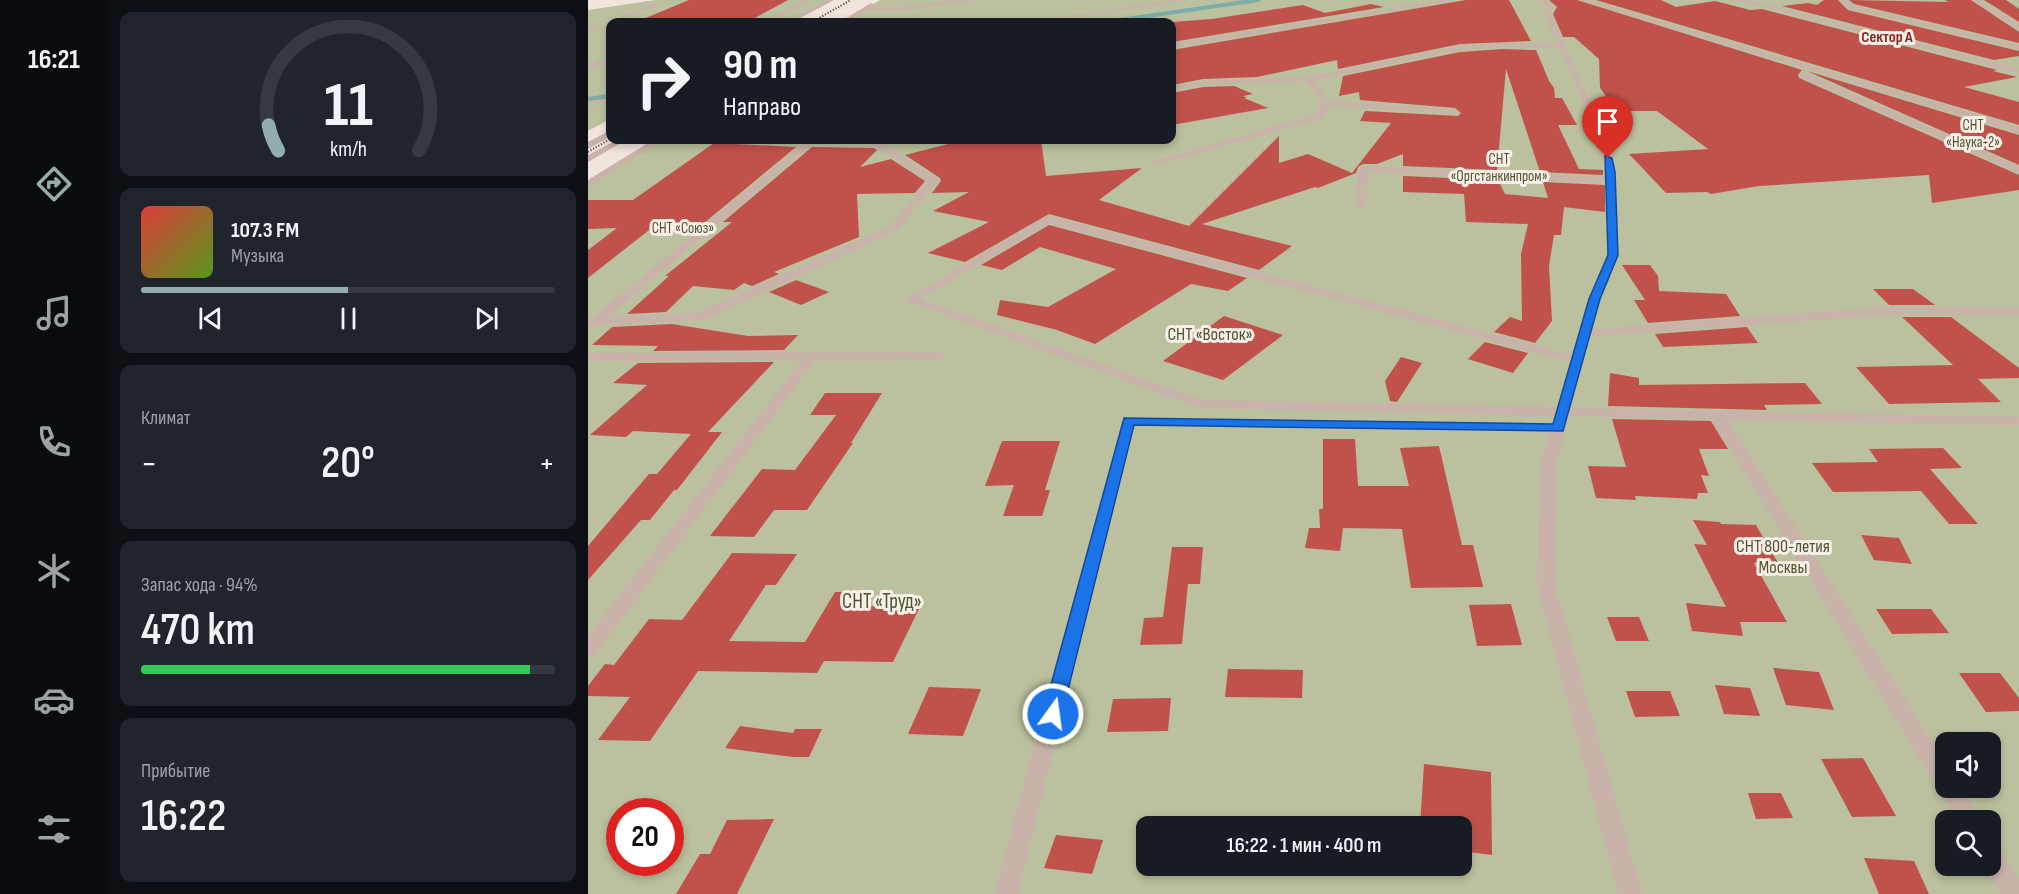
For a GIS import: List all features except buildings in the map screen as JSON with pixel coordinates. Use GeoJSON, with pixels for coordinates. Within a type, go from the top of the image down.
{"type":"FeatureCollection","features":[{"type":"Feature","properties":{"kind":"street"},"geometry":{"type":"LineString","coordinates":[[774,18],[808,0]]}},
{"type":"Feature","properties":{"kind":"street"},"geometry":{"type":"LineString","coordinates":[[797,18],[831,0]]}},
{"type":"Feature","properties":{"kind":"street"},"geometry":{"type":"LineString","coordinates":[[849,18],[880,0]]}},
{"type":"Feature","properties":{"kind":"street"},"geometry":{"type":"LineString","coordinates":[[864,9],[898,9],[972,0]]}},
{"type":"Feature","properties":{"kind":"street"},"geometry":{"type":"LineString","coordinates":[[1064,18],[1185,0]]}},
{"type":"Feature","properties":{"kind":"street"},"geometry":{"type":"LineString","coordinates":[[1176,45],[1454,0]]}},
{"type":"Feature","properties":{"kind":"street"},"geometry":{"type":"LineString","coordinates":[[1543,0],[1552,9],[1547,14],[1605,144],[1611,180],[1613,255],[1594,299],[1548,465],[1546,585],[1630,894]]}},
{"type":"Feature","properties":{"kind":"street"},"geometry":{"type":"LineString","coordinates":[[1582,0],[2019,130]]}},
{"type":"Feature","properties":{"kind":"street"},"geometry":{"type":"LineString","coordinates":[[1740,0],[2019,71]]}},
{"type":"Feature","properties":{"kind":"street"},"geometry":{"type":"LineString","coordinates":[[1843,0],[1851,7],[2019,47]]}},
{"type":"Feature","properties":{"kind":"street"},"geometry":{"type":"LineString","coordinates":[[1976,0],[2019,28]]}},
{"type":"Feature","properties":{"kind":"street"},"geometry":{"type":"LineString","coordinates":[[624,18],[656,5],[647,2]]}},
{"type":"Feature","properties":{"kind":"street"},"geometry":{"type":"LineString","coordinates":[[588,28],[606,25]]}},
{"type":"Feature","properties":{"kind":"street"},"geometry":{"type":"LineString","coordinates":[[600,27],[606,29]]}},
{"type":"Feature","properties":{"kind":"street"},"geometry":{"type":"LineString","coordinates":[[1176,88],[1203,83],[1309,79],[1460,48],[1502,45],[1560,46]]}},
{"type":"Feature","properties":{"kind":"street"},"geometry":{"type":"LineString","coordinates":[[1745,49],[2019,170]]}},
{"type":"Feature","properties":{"kind":"street"},"geometry":{"type":"LineString","coordinates":[[588,65],[606,63]]}},
{"type":"Feature","properties":{"kind":"street"},"geometry":{"type":"LineString","coordinates":[[1309,79],[1325,103]]}},
{"type":"Feature","properties":{"kind":"street"},"geometry":{"type":"LineString","coordinates":[[588,104],[606,102]]}},
{"type":"Feature","properties":{"kind":"street"},"geometry":{"type":"LineString","coordinates":[[1325,103],[1455,112]]}},
{"type":"Feature","properties":{"kind":"street"},"geometry":{"type":"LineString","coordinates":[[1154,163],[1321,116],[1325,103]]}},
{"type":"Feature","properties":{"kind":"street"},"geometry":{"type":"LineString","coordinates":[[588,146],[606,136]]}},
{"type":"Feature","properties":{"kind":"street"},"geometry":{"type":"LineString","coordinates":[[588,159],[615,144]]}},
{"type":"Feature","properties":{"kind":"street"},"geometry":{"type":"LineString","coordinates":[[588,184],[652,144]]}},
{"type":"Feature","properties":{"kind":"street"},"geometry":{"type":"LineString","coordinates":[[592,322],[808,144]]}},
{"type":"Feature","properties":{"kind":"street"},"geometry":{"type":"LineString","coordinates":[[592,322],[699,317],[894,228],[934,180],[877,144]]}},
{"type":"Feature","properties":{"kind":"street"},"geometry":{"type":"LineString","coordinates":[[1362,206],[1364,169],[1611,180]]}},
{"type":"Feature","properties":{"kind":"street"},"geometry":{"type":"LineString","coordinates":[[1560,420],[1200,404],[910,300],[1048,219],[1577,360]]}},
{"type":"Feature","properties":{"kind":"street"},"geometry":{"type":"LineString","coordinates":[[1585,333],[1890,311],[2019,311]]}},
{"type":"Feature","properties":{"kind":"street"},"geometry":{"type":"LineString","coordinates":[[588,650],[812,356]]}},
{"type":"Feature","properties":{"kind":"street"},"geometry":{"type":"LineString","coordinates":[[588,357],[939,356]]}},
{"type":"Feature","properties":{"kind":"street"},"geometry":{"type":"LineString","coordinates":[[1717,415],[1935,765]]}},
{"type":"Feature","properties":{"kind":"street"},"geometry":{"type":"LineString","coordinates":[[1006,894],[1128,421],[1560,420],[1717,415],[2019,421]]}},
{"type":"Feature","properties":{"kind":"street"},"geometry":{"type":"LineString","coordinates":[[2001,872],[2015,894]]}},
{"type":"Feature","properties":{"kind":"green space"},"geometry":{"type":"Polygon","coordinates":[[[656,0],[832,0],[798,18],[606,18],[606,95],[588,97],[588,10],[656,0]]]}},
{"type":"Feature","properties":{"kind":"green space"},"geometry":{"type":"Polygon","coordinates":[[[880,0],[2019,0],[2019,894],[588,894],[588,184],[652,144],[1176,144],[1176,18],[850,18],[880,0]]]}},
{"type":"Feature","properties":{"kind":"green space"},"geometry":{"type":"Polygon","coordinates":[[[606,98],[606,121],[588,131],[588,100],[606,98]]]}},
{"type":"Feature","properties":{"kind":"waterway"},"geometry":{"type":"LineString","coordinates":[[1134,18],[1258,0]]}},
{"type":"Feature","properties":{"kind":"waterway"},"geometry":{"type":"LineString","coordinates":[[588,99],[606,97]]}},
{"type":"Feature","properties":{"kind":"railway"},"geometry":{"type":"LineString","coordinates":[[819,18],[851,0]]}},
{"type":"Feature","properties":{"kind":"railway"},"geometry":{"type":"LineString","coordinates":[[588,152],[606,141]]}},
{"type":"Feature","properties":{"kind":"district","name":"Сектор А"},"geometry":{"type":"Point","coordinates":[1887,37]}},
{"type":"Feature","properties":{"kind":"route"},"geometry":{"type":"LineString","coordinates":[[1053,714],[1128,421],[1558,429],[1594,299],[1613,255],[1611,172],[1608,158]]}},
{"type":"Feature","properties":{"kind":"park label","name":"СНТ «Наука-2»"},"geometry":{"type":"Point","coordinates":[1973,134]}},
{"type":"Feature","properties":{"kind":"park label","name":"СНТ «Оргстанкинпром»"},"geometry":{"type":"Point","coordinates":[1499,168]}},
{"type":"Feature","properties":{"kind":"park label","name":"СНТ «Союз»"},"geometry":{"type":"Point","coordinates":[683,228]}},
{"type":"Feature","properties":{"kind":"park label","name":"СНТ «Восток»"},"geometry":{"type":"Point","coordinates":[1210,334]}},
{"type":"Feature","properties":{"kind":"park label","name":"СНТ 800-летия Москвы"},"geometry":{"type":"Point","coordinates":[1783,556]}},
{"type":"Feature","properties":{"kind":"park label","name":"СНТ «Труд»"},"geometry":{"type":"Point","coordinates":[882,601]}}]}
